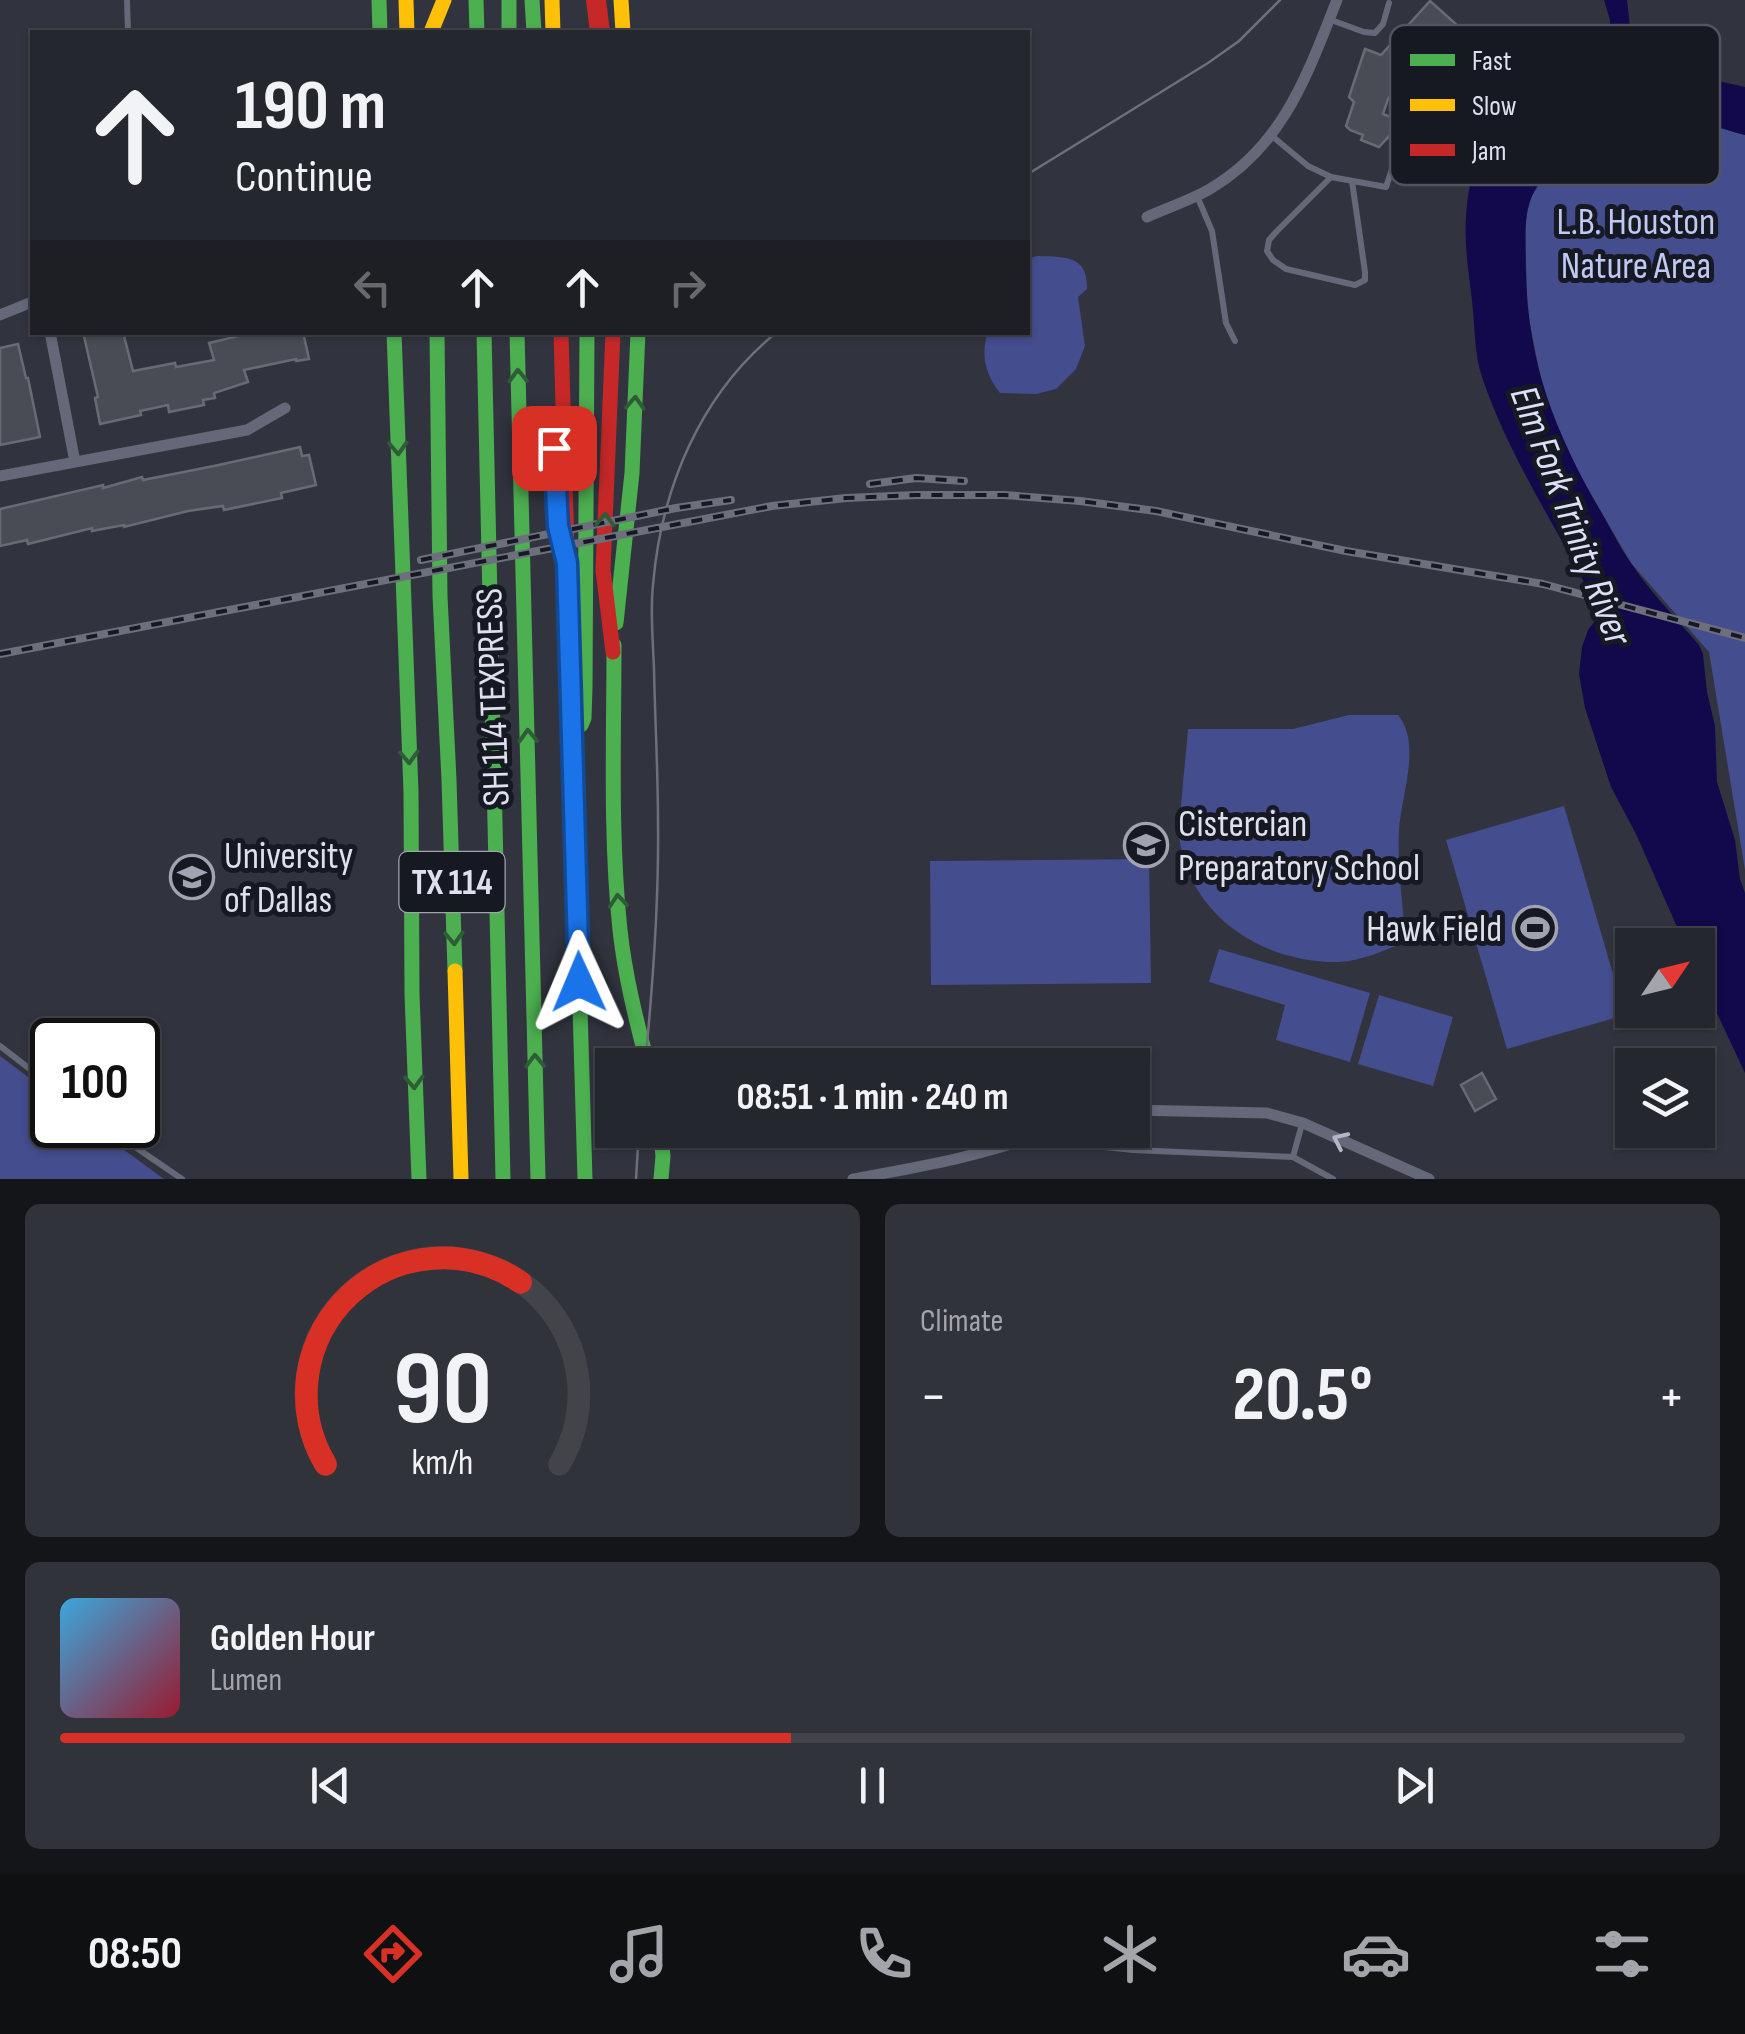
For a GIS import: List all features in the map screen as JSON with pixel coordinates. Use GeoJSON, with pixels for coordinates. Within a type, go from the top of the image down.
{"type":"FeatureCollection","features":[{"type":"Feature","properties":{"kind":"main road"},"geometry":{"type":"LineString","coordinates":[[379,0],[380,30]]}},
{"type":"Feature","properties":{"kind":"main road"},"geometry":{"type":"LineString","coordinates":[[406,0],[407,30]]}},
{"type":"Feature","properties":{"kind":"main road"},"geometry":{"type":"LineString","coordinates":[[430,0],[431,30]]}},
{"type":"Feature","properties":{"kind":"main road"},"geometry":{"type":"LineString","coordinates":[[432,30],[444,0]]}},
{"type":"Feature","properties":{"kind":"main road"},"geometry":{"type":"LineString","coordinates":[[476,0],[477,30]]}},
{"type":"Feature","properties":{"kind":"main road"},"geometry":{"type":"LineString","coordinates":[[509,0],[509,30]]}},
{"type":"Feature","properties":{"kind":"main road"},"geometry":{"type":"LineString","coordinates":[[532,0],[534,30]]}},
{"type":"Feature","properties":{"kind":"main road"},"geometry":{"type":"LineString","coordinates":[[552,0],[553,30]]}},
{"type":"Feature","properties":{"kind":"main road"},"geometry":{"type":"LineString","coordinates":[[597,0],[599,30]]}},
{"type":"Feature","properties":{"kind":"main road"},"geometry":{"type":"LineString","coordinates":[[620,0],[623,30]]}},
{"type":"Feature","properties":{"kind":"main road","name":"TX 114"},"geometry":{"type":"LineString","coordinates":[[437,335],[440,596],[461,1174]]}},
{"type":"Feature","properties":{"kind":"main road","name":"SH 114 TEXPRESS"},"geometry":{"type":"LineString","coordinates":[[484,335],[503,1170]]}},
{"type":"Feature","properties":{"kind":"main road","name":"SH 114 TEXPRESS"},"geometry":{"type":"LineString","coordinates":[[516,335],[537,1169]]}},
{"type":"Feature","properties":{"kind":"main road"},"geometry":{"type":"LineString","coordinates":[[548,335],[558,526],[567,563]]}},
{"type":"Feature","properties":{"kind":"main road"},"geometry":{"type":"LineString","coordinates":[[561,335],[585,1179]]}},
{"type":"Feature","properties":{"kind":"main road"},"geometry":{"type":"LineString","coordinates":[[572,742],[584,718],[587,335]]}},
{"type":"Feature","properties":{"kind":"main road"},"geometry":{"type":"LineString","coordinates":[[613,335],[603,570],[614,652]]}},
{"type":"Feature","properties":{"kind":"main road"},"geometry":{"type":"LineString","coordinates":[[638,335],[632,473],[614,652],[615,870],[630,995],[644,1048]]}},
{"type":"Feature","properties":{"kind":"main road"},"geometry":{"type":"LineString","coordinates":[[394,342],[411,792],[412,994],[419,1179]]}},
{"type":"Feature","properties":{"kind":"main road"},"geometry":{"type":"LineString","coordinates":[[662,1148],[662,1179]]}},
{"type":"Feature","properties":{"kind":"street"},"geometry":{"type":"LineString","coordinates":[[1147,217],[1209,190],[1246,163],[1280,125],[1301,88],[1338,0]]}},
{"type":"Feature","properties":{"kind":"street"},"geometry":{"type":"LineString","coordinates":[[0,315],[30,303]]}},
{"type":"Feature","properties":{"kind":"street"},"geometry":{"type":"LineString","coordinates":[[51,335],[75,462]]}},
{"type":"Feature","properties":{"kind":"street"},"geometry":{"type":"LineString","coordinates":[[0,476],[247,430],[285,408]]}},
{"type":"Feature","properties":{"kind":"street"},"geometry":{"type":"LineString","coordinates":[[1150,1110],[1268,1113],[1303,1122],[1429,1179]]}},
{"type":"Feature","properties":{"kind":"street"},"geometry":{"type":"LineString","coordinates":[[854,1179],[938,1164],[997,1148]]}},
{"type":"Feature","properties":{"kind":"lane"},"geometry":{"type":"LineString","coordinates":[[127,0],[128,30]]}},
{"type":"Feature","properties":{"kind":"lane"},"geometry":{"type":"LineString","coordinates":[[1330,20],[1375,33],[1383,24],[1389,3]]}},
{"type":"Feature","properties":{"kind":"lane"},"geometry":{"type":"LineString","coordinates":[[1271,135],[1308,166],[1331,177],[1386,187],[1390,175]]}},
{"type":"Feature","properties":{"kind":"lane"},"geometry":{"type":"LineString","coordinates":[[1331,177],[1277,230],[1269,240],[1268,251],[1286,269],[1355,285],[1365,280],[1365,272],[1352,181]]}},
{"type":"Feature","properties":{"kind":"lane"},"geometry":{"type":"LineString","coordinates":[[1196,195],[1212,230],[1226,323],[1235,341]]}},
{"type":"Feature","properties":{"kind":"lane"},"geometry":{"type":"LineString","coordinates":[[0,1046],[30,1069]]}},
{"type":"Feature","properties":{"kind":"lane"},"geometry":{"type":"LineString","coordinates":[[1293,1157],[1303,1122]]}},
{"type":"Feature","properties":{"kind":"lane"},"geometry":{"type":"LineString","coordinates":[[137,1148],[182,1179]]}},
{"type":"Feature","properties":{"kind":"lane"},"geometry":{"type":"LineString","coordinates":[[1114,1148],[1293,1157],[1333,1179]]}},
{"type":"Feature","properties":{"kind":"green space","name":"L.B. Houston Nature Area"},"geometry":{"type":"Polygon","coordinates":[[[1720,128],[1745,135],[1745,870],[1709,652],[1631,563],[1575,467],[1543,391],[1527,308],[1525,216],[1539,185],[1720,185],[1720,128]]]}},
{"type":"Feature","properties":{"kind":"green space"},"geometry":{"type":"Polygon","coordinates":[[[1030,258],[1066,258],[1084,270],[1087,289],[1078,297],[1085,346],[1076,369],[1056,389],[1036,394],[1000,393],[986,364],[986,341],[988,335],[1030,335],[1030,258]]]}},
{"type":"Feature","properties":{"kind":"green space"},"geometry":{"type":"Polygon","coordinates":[[[1349,715],[1398,715],[1409,740],[1399,843],[1406,942],[1356,960],[1310,960],[1257,944],[1214,911],[1197,890],[1178,832],[1188,729],[1293,729],[1349,715]]]}},
{"type":"Feature","properties":{"kind":"green space","name":"Hawk Field"},"geometry":{"type":"Polygon","coordinates":[[[1564,806],[1615,981],[1615,1018],[1507,1049],[1446,840],[1564,806]]]}},
{"type":"Feature","properties":{"kind":"green space"},"geometry":{"type":"Polygon","coordinates":[[[1149,859],[1151,983],[931,985],[930,861],[1149,859]]]}},
{"type":"Feature","properties":{"kind":"green space"},"geometry":{"type":"Polygon","coordinates":[[[1219,949],[1370,993],[1350,1062],[1276,1040],[1285,1005],[1209,982],[1219,949]]]}},
{"type":"Feature","properties":{"kind":"green space"},"geometry":{"type":"Polygon","coordinates":[[[1379,995],[1453,1017],[1433,1086],[1358,1064],[1379,995]]]}},
{"type":"Feature","properties":{"kind":"green space"},"geometry":{"type":"Polygon","coordinates":[[[0,1056],[30,1078],[30,1148],[122,1148],[164,1179],[0,1179],[0,1056]]]}},
{"type":"Feature","properties":{"kind":"water"},"geometry":{"type":"Polygon","coordinates":[[[1604,0],[1627,0],[1630,25],[1610,25],[1604,0]]]}},
{"type":"Feature","properties":{"kind":"water"},"geometry":{"type":"Polygon","coordinates":[[[1720,81],[1745,87],[1745,135],[1720,128],[1720,81]]]}},
{"type":"Feature","properties":{"kind":"water","name":"Elm Fork Trinity River"},"geometry":{"type":"Polygon","coordinates":[[[1470,185],[1538,185],[1527,216],[1528,306],[1538,367],[1557,425],[1627,557],[1703,654],[1715,726],[1717,782],[1735,840],[1745,893],[1745,1073],[1715,1009],[1715,928],[1677,928],[1611,787],[1585,708],[1579,674],[1582,647],[1595,621],[1591,603],[1584,582],[1503,430],[1482,377],[1466,228],[1470,185]]]}},
{"type":"Feature","properties":{"kind":"building"},"geometry":{"type":"Polygon","coordinates":[[[1430,1],[1457,25],[1408,25],[1430,1]]]}},
{"type":"Feature","properties":{"kind":"building"},"geometry":{"type":"Polygon","coordinates":[[[1390,45],[1390,97],[1383,114],[1390,117],[1390,135],[1379,147],[1361,140],[1363,135],[1346,126],[1354,102],[1349,97],[1365,49],[1381,55],[1390,45]]]}},
{"type":"Feature","properties":{"kind":"building"},"geometry":{"type":"Polygon","coordinates":[[[84,335],[124,335],[133,371],[214,360],[209,343],[243,335],[304,335],[309,359],[244,370],[248,382],[214,393],[215,398],[203,400],[204,405],[169,412],[168,405],[100,424],[95,398],[98,397],[84,335]]]}},
{"type":"Feature","properties":{"kind":"building"},"geometry":{"type":"Polygon","coordinates":[[[18,344],[40,437],[0,445],[0,348],[18,344]]]}},
{"type":"Feature","properties":{"kind":"building"},"geometry":{"type":"Polygon","coordinates":[[[300,447],[302,456],[309,455],[316,485],[281,493],[282,498],[0,546],[0,509],[300,447]]]}},
{"type":"Feature","properties":{"kind":"building"},"geometry":{"type":"Polygon","coordinates":[[[1482,1073],[1496,1099],[1475,1111],[1461,1085],[1482,1073]]]}},
{"type":"Feature","properties":{"kind":"tram line"},"geometry":{"type":"LineString","coordinates":[[1030,173],[1208,63],[1239,41],[1280,0]]}},
{"type":"Feature","properties":{"kind":"tram line"},"geometry":{"type":"LineString","coordinates":[[646,1048],[658,883],[652,616],[657,549],[675,479],[706,414],[726,384],[774,335]]}},
{"type":"Feature","properties":{"kind":"tram line"},"geometry":{"type":"LineString","coordinates":[[636,1179],[638,1148]]}},
{"type":"Feature","properties":{"kind":"railway"},"geometry":{"type":"LineString","coordinates":[[870,484],[916,478],[964,481]]}},
{"type":"Feature","properties":{"kind":"railway"},"geometry":{"type":"LineString","coordinates":[[0,654],[772,506],[916,495],[1004,495],[1156,511],[1346,551],[1543,584],[1745,638]]}},
{"type":"Feature","properties":{"kind":"railway"},"geometry":{"type":"LineString","coordinates":[[421,560],[731,500]]}},
{"type":"Feature","properties":{"kind":"traffic: fast"},"geometry":{"type":"LineString","coordinates":[[379,0],[380,30]]}},
{"type":"Feature","properties":{"kind":"traffic: fast"},"geometry":{"type":"LineString","coordinates":[[476,0],[477,30]]}},
{"type":"Feature","properties":{"kind":"traffic: fast"},"geometry":{"type":"LineString","coordinates":[[509,0],[509,30]]}},
{"type":"Feature","properties":{"kind":"traffic: fast"},"geometry":{"type":"LineString","coordinates":[[532,0],[534,30]]}},
{"type":"Feature","properties":{"kind":"traffic: fast"},"geometry":{"type":"LineString","coordinates":[[394,335],[411,792],[412,994],[419,1179]]}},
{"type":"Feature","properties":{"kind":"traffic: fast"},"geometry":{"type":"LineString","coordinates":[[437,335],[440,596],[455,971]]}},
{"type":"Feature","properties":{"kind":"traffic: fast"},"geometry":{"type":"LineString","coordinates":[[484,335],[503,1179]]}},
{"type":"Feature","properties":{"kind":"traffic: fast"},"geometry":{"type":"LineString","coordinates":[[517,335],[538,1179]]}},
{"type":"Feature","properties":{"kind":"traffic: fast"},"geometry":{"type":"LineString","coordinates":[[581,725],[585,688],[587,335]]}},
{"type":"Feature","properties":{"kind":"traffic: fast"},"geometry":{"type":"LineString","coordinates":[[616,623],[632,473],[638,335]]}},
{"type":"Feature","properties":{"kind":"traffic: fast"},"geometry":{"type":"LineString","coordinates":[[614,645],[617,895],[625,964],[644,1048]]}},
{"type":"Feature","properties":{"kind":"traffic: fast"},"geometry":{"type":"LineString","coordinates":[[570,664],[585,1179]]}},
{"type":"Feature","properties":{"kind":"traffic: fast"},"geometry":{"type":"LineString","coordinates":[[661,1179],[662,1148]]}},
{"type":"Feature","properties":{"kind":"traffic: slow"},"geometry":{"type":"LineString","coordinates":[[406,0],[407,30]]}},
{"type":"Feature","properties":{"kind":"traffic: slow"},"geometry":{"type":"LineString","coordinates":[[432,30],[444,0]]}},
{"type":"Feature","properties":{"kind":"traffic: slow"},"geometry":{"type":"LineString","coordinates":[[552,0],[553,30]]}},
{"type":"Feature","properties":{"kind":"traffic: slow"},"geometry":{"type":"LineString","coordinates":[[621,0],[623,30]]}},
{"type":"Feature","properties":{"kind":"traffic: slow"},"geometry":{"type":"LineString","coordinates":[[455,971],[461,1179]]}},
{"type":"Feature","properties":{"kind":"traffic: jam"},"geometry":{"type":"LineString","coordinates":[[596,0],[600,30]]}},
{"type":"Feature","properties":{"kind":"traffic: jam"},"geometry":{"type":"LineString","coordinates":[[561,335],[570,664]]}},
{"type":"Feature","properties":{"kind":"traffic: jam"},"geometry":{"type":"LineString","coordinates":[[613,335],[603,570],[613,652]]}},
{"type":"Feature","properties":{"kind":"place","name":"Cistercian Preparatory School"},"geometry":{"type":"Point","coordinates":[1146,845]}},
{"type":"Feature","properties":{"kind":"place","name":"University of Dallas"},"geometry":{"type":"Point","coordinates":[192,877]}},
{"type":"Feature","properties":{"kind":"place","name":"Hawk Field"},"geometry":{"type":"Point","coordinates":[1535,928]}},
{"type":"Feature","properties":{"kind":"route"},"geometry":{"type":"LineString","coordinates":[[554,448],[558,526],[567,563],[579,982]]}}]}
